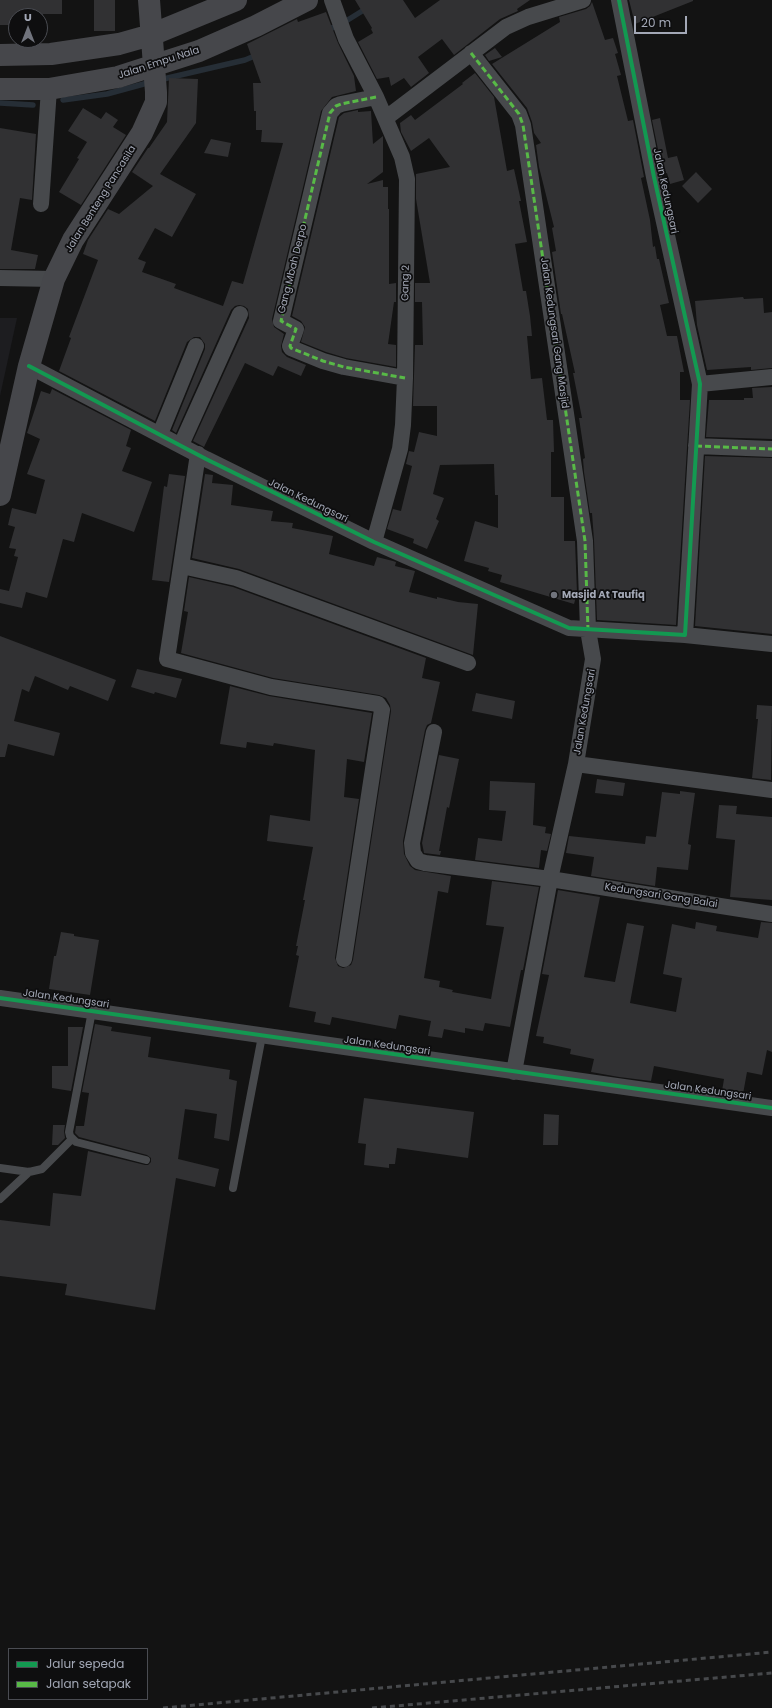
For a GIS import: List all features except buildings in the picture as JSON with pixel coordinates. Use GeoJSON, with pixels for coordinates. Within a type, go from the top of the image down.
{"type":"FeatureCollection","features":[{"type":"Feature","properties":{"kind":"main road","name":"Jalan Benteng Pancasila"},"geometry":{"type":"LineString","coordinates":[[0,495],[29,366],[54,279],[73,240],[142,134],[156,102],[149,0]]}},
{"type":"Feature","properties":{"kind":"main road"},"geometry":{"type":"LineString","coordinates":[[0,55],[51,54],[119,44],[151,35],[236,0]]}},
{"type":"Feature","properties":{"kind":"main road","name":"Jalan Empu Nala"},"geometry":{"type":"LineString","coordinates":[[0,89],[49,89],[118,77],[155,76],[199,51],[256,26],[307,0]]}},
{"type":"Feature","properties":{"kind":"street","name":"Gang 2"},"geometry":{"type":"LineString","coordinates":[[332,0],[341,26],[386,118],[402,157],[407,179],[405,378],[403,425],[400,449],[374,542]]}},
{"type":"Feature","properties":{"kind":"street"},"geometry":{"type":"LineString","coordinates":[[386,118],[471,53],[517,21],[583,0]]}},
{"type":"Feature","properties":{"kind":"street","name":"Jalan Kedungsari"},"geometry":{"type":"LineString","coordinates":[[619,0],[654,176],[700,384],[685,635]]}},
{"type":"Feature","properties":{"kind":"street","name":"Jalan Kedungsari Gang Masjid"},"geometry":{"type":"LineString","coordinates":[[471,53],[519,114],[523,125],[585,541],[588,630]]}},
{"type":"Feature","properties":{"kind":"street"},"geometry":{"type":"LineString","coordinates":[[41,204],[49,89]]}},
{"type":"Feature","properties":{"kind":"street","name":"Gang Mbah Derpo"},"geometry":{"type":"LineString","coordinates":[[376,97],[341,104],[336,106],[330,113],[280,321],[296,329],[290,346],[291,348],[323,361],[344,367],[405,378]]}},
{"type":"Feature","properties":{"kind":"street"},"geometry":{"type":"LineString","coordinates":[[0,278],[54,279]]}},
{"type":"Feature","properties":{"kind":"street"},"geometry":{"type":"LineString","coordinates":[[181,445],[240,314]]}},
{"type":"Feature","properties":{"kind":"street"},"geometry":{"type":"LineString","coordinates":[[160,434],[196,346]]}},
{"type":"Feature","properties":{"kind":"street","name":"Jalan Kedungsari"},"geometry":{"type":"LineString","coordinates":[[29,366],[198,454],[374,542],[569,628],[588,630],[593,651],[593,667],[576,764],[550,879],[514,1072]]}},
{"type":"Feature","properties":{"kind":"street"},"geometry":{"type":"LineString","coordinates":[[700,384],[772,378]]}},
{"type":"Feature","properties":{"kind":"street"},"geometry":{"type":"LineString","coordinates":[[696,446],[772,449]]}},
{"type":"Feature","properties":{"kind":"street"},"geometry":{"type":"LineString","coordinates":[[198,454],[167,659],[271,687],[378,704],[381,706],[382,714],[344,959]]}},
{"type":"Feature","properties":{"kind":"street"},"geometry":{"type":"LineString","coordinates":[[182,566],[236,578],[468,663]]}},
{"type":"Feature","properties":{"kind":"street"},"geometry":{"type":"LineString","coordinates":[[588,630],[685,635],[772,644]]}},
{"type":"Feature","properties":{"kind":"street","name":"Kedungsari Gang Balai"},"geometry":{"type":"LineString","coordinates":[[434,732],[412,843],[414,857],[418,861],[550,879],[772,914]]}},
{"type":"Feature","properties":{"kind":"street"},"geometry":{"type":"LineString","coordinates":[[576,764],[772,790]]}},
{"type":"Feature","properties":{"kind":"street","name":"Jalan Kedungsari"},"geometry":{"type":"LineString","coordinates":[[0,998],[772,1108]]}},
{"type":"Feature","properties":{"kind":"lane"},"geometry":{"type":"LineString","coordinates":[[92,1011],[69,1132],[72,1139],[76,1142],[146,1160]]}},
{"type":"Feature","properties":{"kind":"lane"},"geometry":{"type":"LineString","coordinates":[[233,1188],[262,1036]]}},
{"type":"Feature","properties":{"kind":"lane"},"geometry":{"type":"LineString","coordinates":[[0,1168],[29,1172],[42,1169],[72,1139]]}},
{"type":"Feature","properties":{"kind":"lane"},"geometry":{"type":"LineString","coordinates":[[0,1199],[29,1172]]}},
{"type":"Feature","properties":{"kind":"shaded area"},"geometry":{"type":"Polygon","coordinates":[[[0,318],[17,318],[0,396],[0,318]]]}},
{"type":"Feature","properties":{"kind":"waterway"},"geometry":{"type":"LineString","coordinates":[[325,30],[338,26],[367,8]]}},
{"type":"Feature","properties":{"kind":"waterway"},"geometry":{"type":"LineString","coordinates":[[159,80],[245,60],[257,55]]}},
{"type":"Feature","properties":{"kind":"waterway"},"geometry":{"type":"LineString","coordinates":[[63,100],[107,94],[151,82]]}},
{"type":"Feature","properties":{"kind":"waterway"},"geometry":{"type":"LineString","coordinates":[[0,103],[33,105]]}},
{"type":"Feature","properties":{"kind":"railway"},"geometry":{"type":"LineString","coordinates":[[163,1708],[772,1652]]}},
{"type":"Feature","properties":{"kind":"railway"},"geometry":{"type":"LineString","coordinates":[[372,1708],[772,1673]]}},
{"type":"Feature","properties":{"kind":"marked path"},"geometry":{"type":"LineString","coordinates":[[471,53],[519,114],[523,125],[585,541],[588,630]]}},
{"type":"Feature","properties":{"kind":"marked path"},"geometry":{"type":"LineString","coordinates":[[376,97],[341,104],[336,106],[330,113],[281,321],[296,329],[290,346],[291,348],[323,361],[344,367],[405,378]]}},
{"type":"Feature","properties":{"kind":"marked path"},"geometry":{"type":"LineString","coordinates":[[696,446],[772,449]]}},
{"type":"Feature","properties":{"kind":"cycle path"},"geometry":{"type":"LineString","coordinates":[[29,366],[206,459],[374,542],[569,628],[685,635],[700,384],[654,177],[619,0]]}},
{"type":"Feature","properties":{"kind":"cycle path"},"geometry":{"type":"LineString","coordinates":[[0,998],[772,1108]]}},
{"type":"Feature","properties":{"kind":"place","name":"Masjid At Taufiq"},"geometry":{"type":"Point","coordinates":[554,595]}}]}
